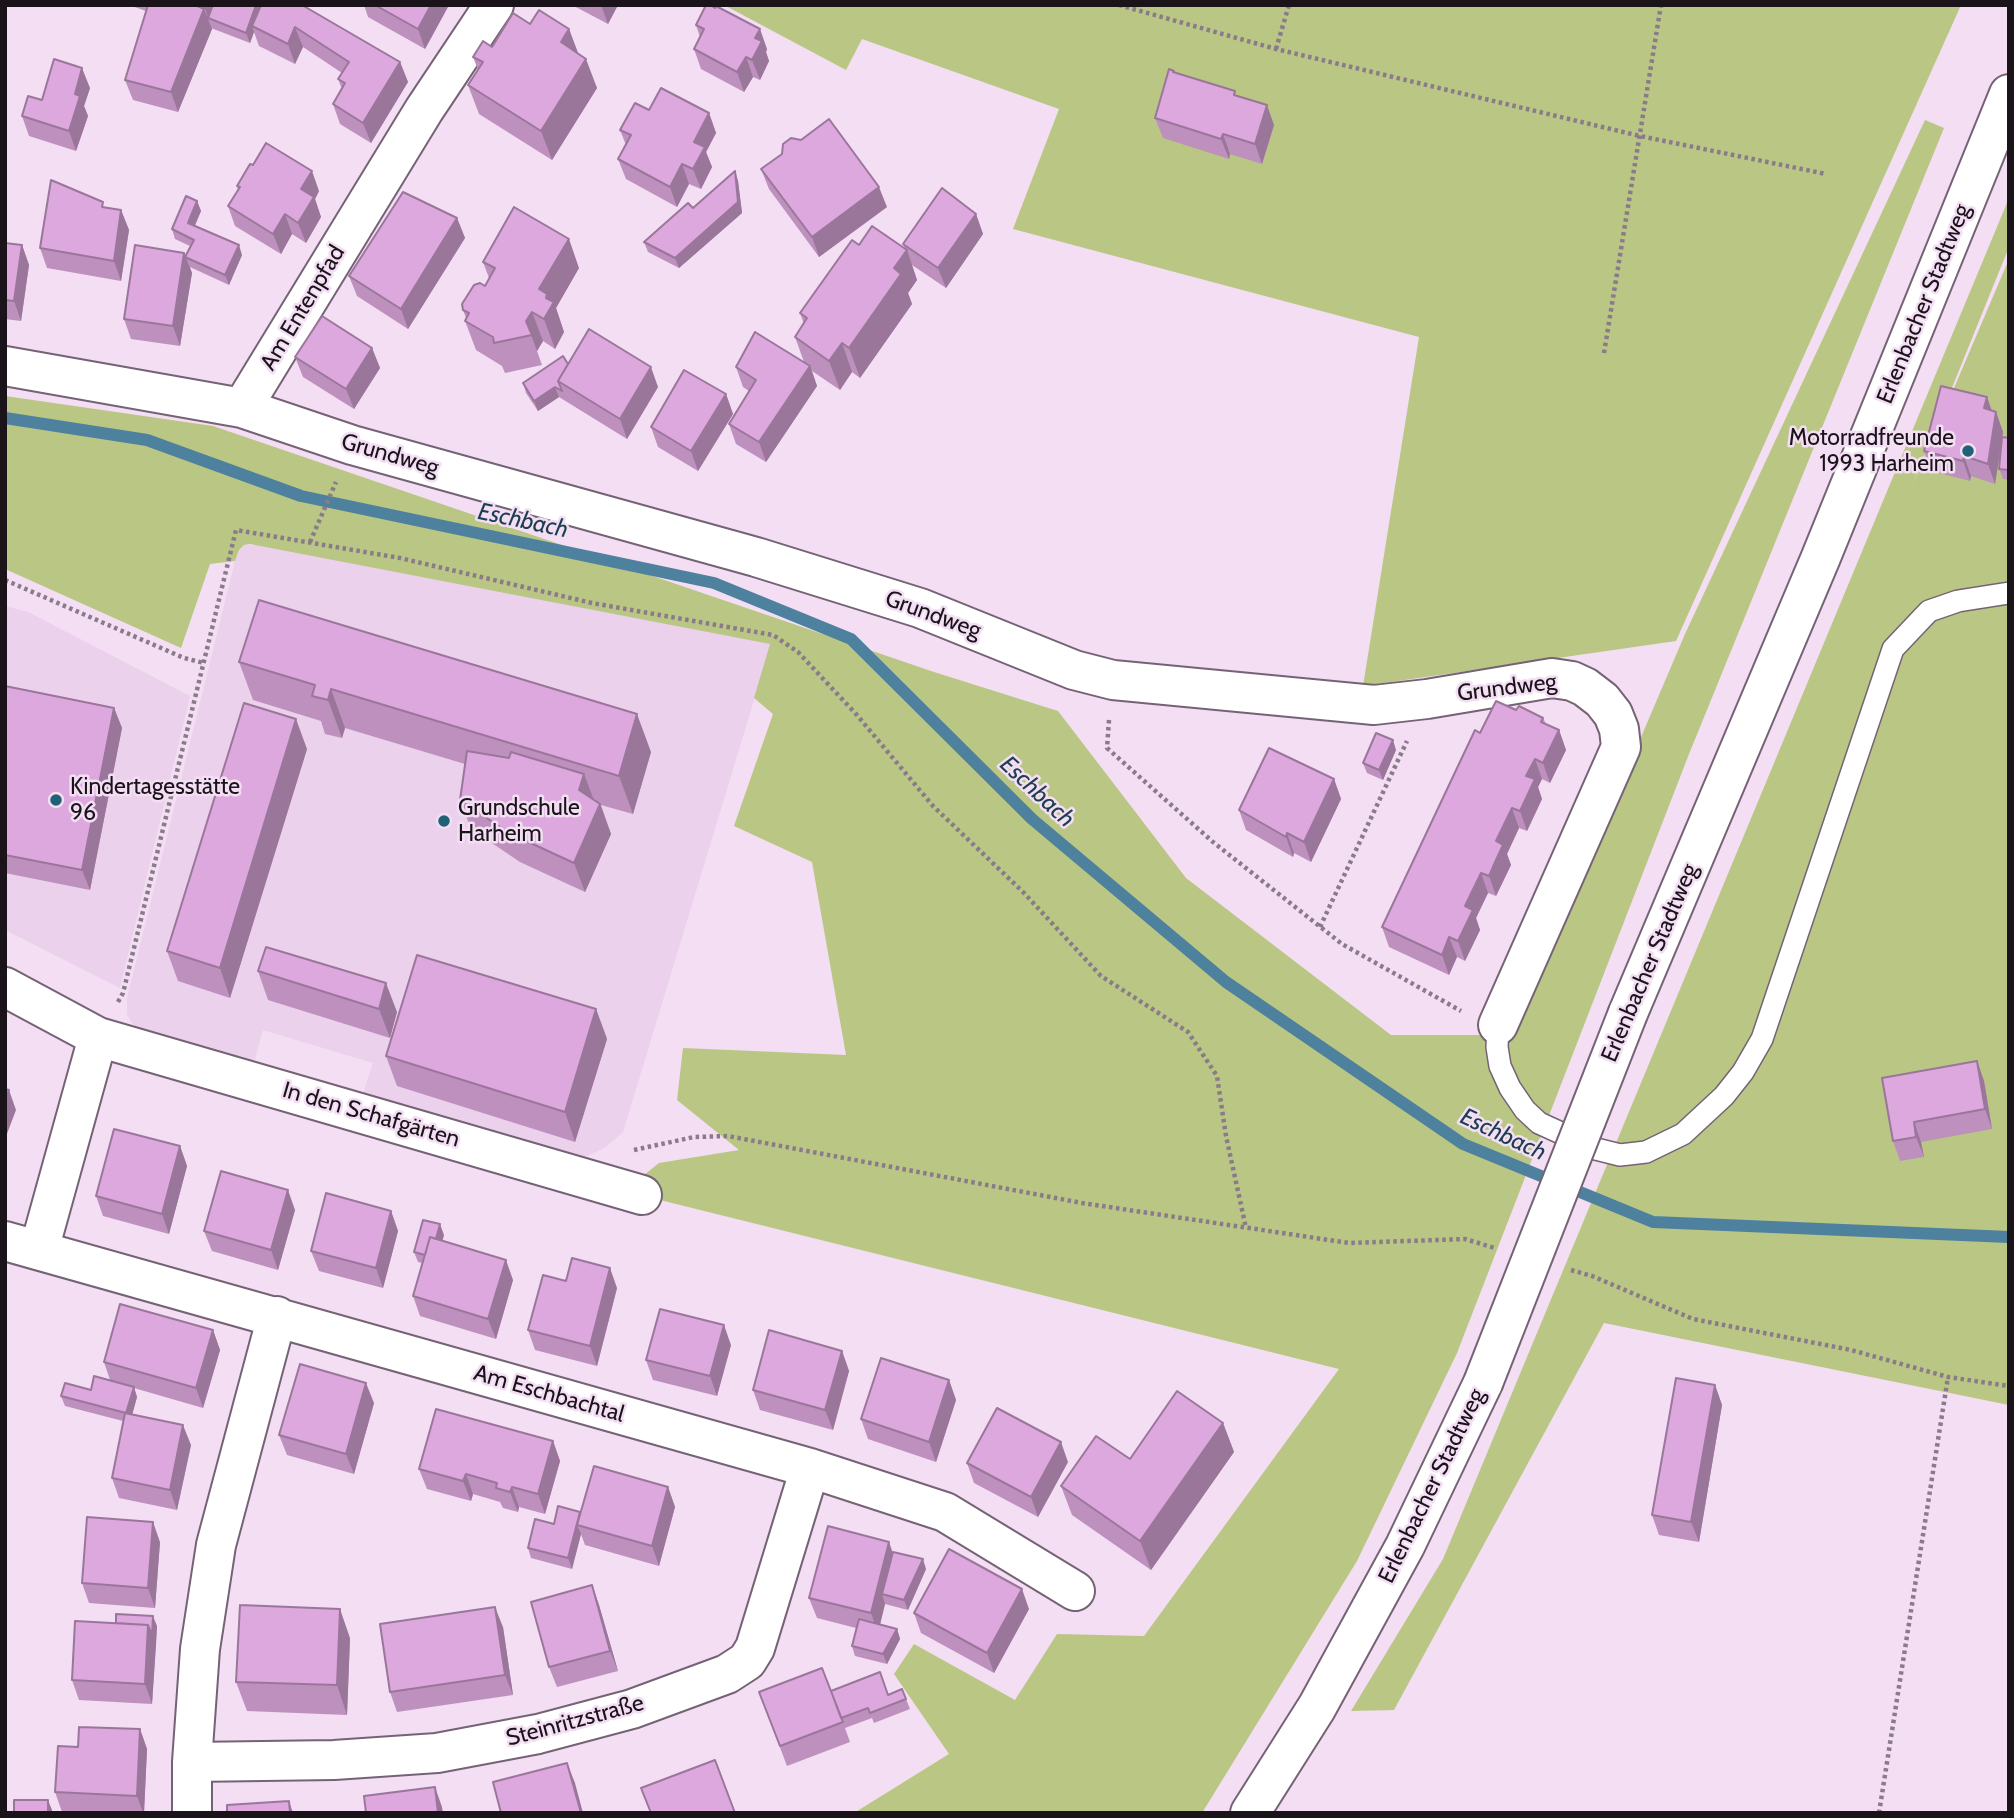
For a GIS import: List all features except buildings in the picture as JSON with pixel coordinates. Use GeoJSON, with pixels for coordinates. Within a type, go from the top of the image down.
{"type":"FeatureCollection","features":[{"type":"Feature","properties":{"kind":"street","name":"Am Entenpfad"},"geometry":{"type":"LineString","coordinates":[[242,408],[418,120],[494,5]]}},
{"type":"Feature","properties":{"kind":"street","name":"Erlenbacher Stadtweg"},"geometry":{"type":"LineString","coordinates":[[1250,1813],[1317,1707],[1405,1546],[1483,1383],[1628,1013],[1821,557],[2009,94]]}},
{"type":"Feature","properties":{"kind":"street"},"geometry":{"type":"LineString","coordinates":[[5,366],[242,408]]}},
{"type":"Feature","properties":{"kind":"street","name":"Grundweg"},"geometry":{"type":"LineString","coordinates":[[242,408],[352,445],[756,556],[920,608],[1074,670],[1113,680],[1374,705],[1552,678],[1572,681],[1585,687],[1602,700],[1613,714],[1619,729],[1621,747],[1498,1025]]}},
{"type":"Feature","properties":{"kind":"street","name":"In den Schafgärten"},"geometry":{"type":"LineString","coordinates":[[5,987],[99,1037],[642,1195]]}},
{"type":"Feature","properties":{"kind":"street"},"geometry":{"type":"LineString","coordinates":[[22,1245],[99,1037]]}},
{"type":"Feature","properties":{"kind":"street","name":"Am Eschbachtal"},"geometry":{"type":"LineString","coordinates":[[22,1245],[810,1468],[945,1512],[1075,1591]]}},
{"type":"Feature","properties":{"kind":"street"},"geometry":{"type":"LineString","coordinates":[[192,1813],[192,1762],[200,1649],[216,1545],[277,1316]]}},
{"type":"Feature","properties":{"kind":"street","name":"Steinritzstraße"},"geometry":{"type":"LineString","coordinates":[[192,1762],[334,1760],[438,1753],[538,1734],[632,1709],[727,1674],[747,1661],[755,1648],[810,1468]]}},
{"type":"Feature","properties":{"kind":"lane"},"geometry":{"type":"LineString","coordinates":[[1981,165],[2009,131]]}},
{"type":"Feature","properties":{"kind":"lane","name":"Grundweg"},"geometry":{"type":"LineString","coordinates":[[1498,1025],[1500,1066],[1510,1088],[1525,1110],[1539,1123],[1596,1149],[1620,1154],[1646,1152],[1683,1134],[1724,1096],[1743,1072],[1762,1039],[1893,649],[1929,611],[1958,601],[2009,593]]}},
{"type":"Feature","properties":{"kind":"path"},"geometry":{"type":"LineString","coordinates":[[1119,5],[1276,49],[1640,136],[1826,174]]}},
{"type":"Feature","properties":{"kind":"path"},"geometry":{"type":"LineString","coordinates":[[1276,49],[1289,5]]}},
{"type":"Feature","properties":{"kind":"path"},"geometry":{"type":"LineString","coordinates":[[1604,353],[1661,5]]}},
{"type":"Feature","properties":{"kind":"path"},"geometry":{"type":"LineString","coordinates":[[310,542],[352,445]]}},
{"type":"Feature","properties":{"kind":"path"},"geometry":{"type":"LineString","coordinates":[[99,1037],[123,993],[236,530],[310,542],[400,558],[592,603],[773,635],[798,652],[856,714],[933,806],[1023,892],[1101,976],[1188,1032],[1217,1076],[1226,1136],[1246,1228]]}},
{"type":"Feature","properties":{"kind":"path"},"geometry":{"type":"LineString","coordinates":[[5,580],[184,658],[204,663]]}},
{"type":"Feature","properties":{"kind":"path"},"geometry":{"type":"LineString","coordinates":[[1113,680],[1107,748],[1213,842],[1342,944],[1456,1010],[1498,1025]]}},
{"type":"Feature","properties":{"kind":"path"},"geometry":{"type":"LineString","coordinates":[[1320,927],[1427,699]]}},
{"type":"Feature","properties":{"kind":"path"},"geometry":{"type":"LineString","coordinates":[[604,1183],[611,1166],[634,1150],[694,1137],[728,1136],[1082,1203],[1246,1228],[1349,1243],[1465,1239],[1503,1250]]}},
{"type":"Feature","properties":{"kind":"path"},"geometry":{"type":"LineString","coordinates":[[1566,1269],[1591,1276],[1693,1319],[1851,1350],[1948,1377],[2009,1386]]}},
{"type":"Feature","properties":{"kind":"path"},"geometry":{"type":"LineString","coordinates":[[1879,1813],[1948,1377]]}},
{"type":"Feature","properties":{"kind":"shaded area","name":"Grundschule Harheim"},"geometry":{"type":"Polygon","coordinates":[[[244,545],[259,545],[771,644],[623,1132],[606,1147],[583,1158],[570,1160],[361,1100],[373,1063],[263,1030],[253,1066],[141,1032],[131,1022],[127,1014],[127,998],[235,561],[244,545]]]}},
{"type":"Feature","properties":{"kind":"shaded area"},"geometry":{"type":"Polygon","coordinates":[[[5,606],[28,612],[190,696],[120,988],[5,930],[5,606]]]}},
{"type":"Feature","properties":{"kind":"green space"},"geometry":{"type":"Polygon","coordinates":[[[724,5],[1961,5],[1676,641],[1363,686],[1419,337],[1013,229],[1059,109],[862,39],[846,70],[724,5]]]}},
{"type":"Feature","properties":{"kind":"green space"},"geometry":{"type":"Polygon","coordinates":[[[1925,120],[1944,128],[1689,754],[1457,1353],[1357,1561],[1202,1813],[854,1813],[949,1754],[894,1674],[914,1644],[1015,1700],[1057,1634],[1144,1636],[1339,1369],[624,1191],[659,1163],[739,1150],[677,1100],[683,1048],[846,1055],[812,862],[734,826],[773,714],[754,698],[770,644],[250,544],[239,550],[235,561],[210,564],[181,648],[5,569],[5,396],[213,426],[934,672],[1058,711],[1186,878],[1391,1035],[1514,1035],[1685,634],[1925,120]]]}},
{"type":"Feature","properties":{"kind":"green space"},"geometry":{"type":"Polygon","coordinates":[[[2009,198],[2009,247],[1911,489],[2009,259],[2009,1405],[1604,1323],[1394,1710],[1351,1711],[1443,1559],[2009,198]]]}},
{"type":"Feature","properties":{"kind":"waterway","name":"Eschbach"},"geometry":{"type":"LineString","coordinates":[[5,418],[147,440],[301,496],[714,583],[851,639],[1032,819],[1226,982],[1463,1144],[1653,1222],[2009,1237]]}},
{"type":"Feature","properties":{"kind":"place","name":"Motorradfreunde 1993 Harheim"},"geometry":{"type":"Point","coordinates":[1968,451]}},
{"type":"Feature","properties":{"kind":"place","name":"Kindertagesstätte 96"},"geometry":{"type":"Point","coordinates":[56,800]}},
{"type":"Feature","properties":{"kind":"place","name":"Grundschule Harheim"},"geometry":{"type":"Point","coordinates":[444,821]}}]}
